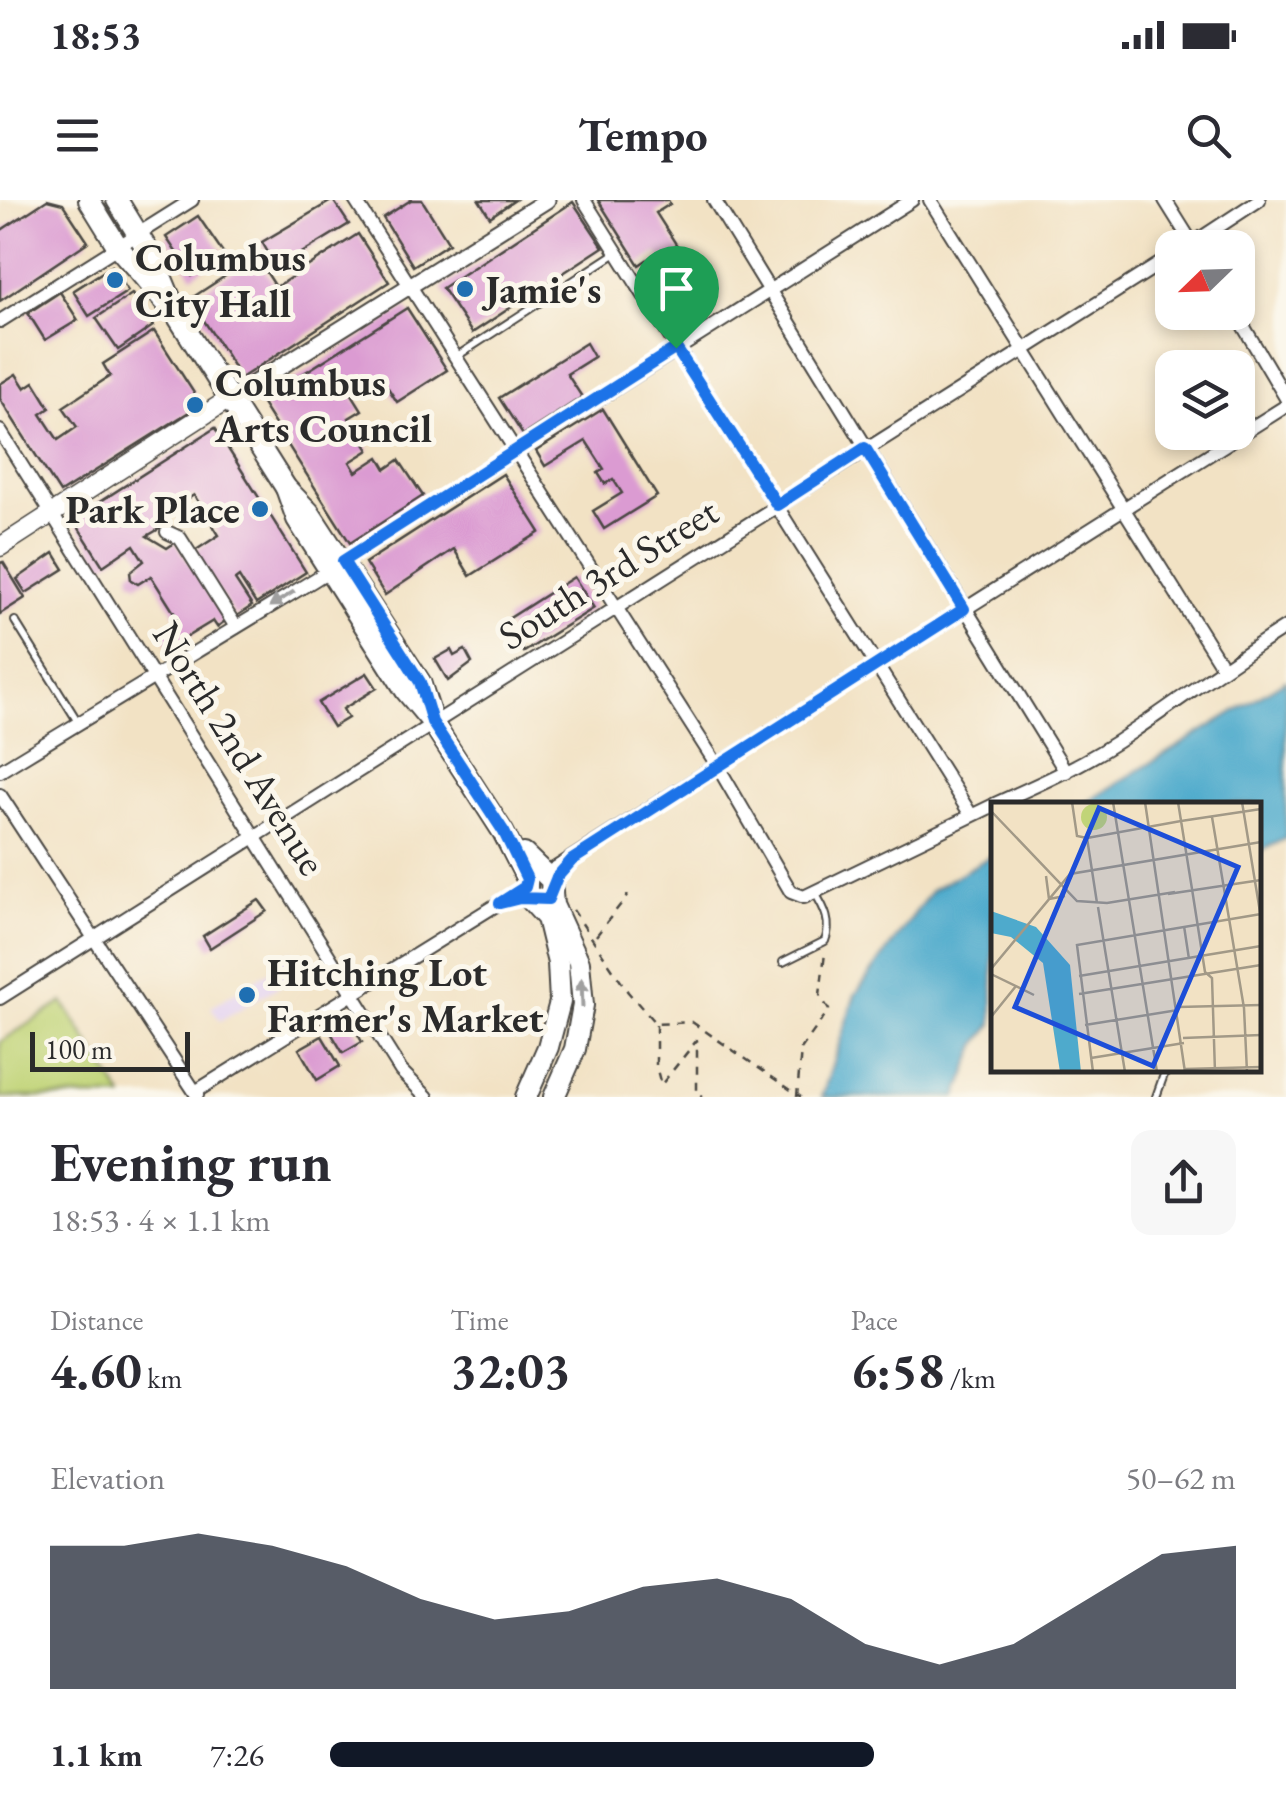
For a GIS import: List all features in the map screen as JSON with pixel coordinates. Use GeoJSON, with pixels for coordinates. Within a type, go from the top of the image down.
{"type":"FeatureCollection","features":[{"type":"Feature","properties":{"kind":"main road"},"geometry":{"type":"LineString","coordinates":[[89,200],[118,247],[178,316]]}},
{"type":"Feature","properties":{"kind":"main road"},"geometry":{"type":"LineString","coordinates":[[117,200],[178,316],[286,488],[309,512],[336,566],[420,682],[432,722],[576,949],[583,990],[580,1029],[565,1086],[554,1097]]}},
{"type":"Feature","properties":{"kind":"main road"},"geometry":{"type":"LineString","coordinates":[[0,547],[229,399]]}},
{"type":"Feature","properties":{"kind":"main road"},"geometry":{"type":"LineString","coordinates":[[526,1097],[548,1047],[560,1002],[554,936],[538,887]]}},
{"type":"Feature","properties":{"kind":"street"},"geometry":{"type":"LineString","coordinates":[[0,322],[192,200]]}},
{"type":"Feature","properties":{"kind":"street"},"geometry":{"type":"LineString","coordinates":[[355,200],[717,765],[791,892],[809,895],[991,806]]}},
{"type":"Feature","properties":{"kind":"street"},"geometry":{"type":"LineString","coordinates":[[229,399],[547,200]]}},
{"type":"Feature","properties":{"kind":"street"},"geometry":{"type":"LineString","coordinates":[[584,200],[971,815]]}},
{"type":"Feature","properties":{"kind":"street"},"geometry":{"type":"LineString","coordinates":[[714,200],[1066,772]]}},
{"type":"Feature","properties":{"kind":"street"},"geometry":{"type":"LineString","coordinates":[[0,771],[336,566],[910,200]]}},
{"type":"Feature","properties":{"kind":"street"},"geometry":{"type":"LineString","coordinates":[[930,200],[1222,666]]}},
{"type":"Feature","properties":{"kind":"street"},"geometry":{"type":"LineString","coordinates":[[1166,200],[1182,230]]}},
{"type":"Feature","properties":{"kind":"street"},"geometry":{"type":"LineString","coordinates":[[1215,230],[1259,200]]}},
{"type":"Feature","properties":{"kind":"street","name":"South 3rd Street"},"geometry":{"type":"LineString","coordinates":[[0,998],[1155,267]]}},
{"type":"Feature","properties":{"kind":"street"},"geometry":{"type":"LineString","coordinates":[[1245,330],[1286,398]]}},
{"type":"Feature","properties":{"kind":"street"},"geometry":{"type":"LineString","coordinates":[[0,796],[196,1094],[354,991],[500,903],[538,887],[572,860],[717,765],[1286,406]]}},
{"type":"Feature","properties":{"kind":"street","name":"North 2nd Avenue"},"geometry":{"type":"LineString","coordinates":[[0,430],[157,675],[401,1071],[428,1097]]}},
{"type":"Feature","properties":{"kind":"street"},"geometry":{"type":"LineString","coordinates":[[167,532],[180,538],[236,628]]}},
{"type":"Feature","properties":{"kind":"street"},"geometry":{"type":"LineString","coordinates":[[1001,802],[1066,772],[1130,734],[1222,666],[1286,627]]}},
{"type":"Feature","properties":{"kind":"lane"},"geometry":{"type":"LineString","coordinates":[[454,358],[617,253]]}},
{"type":"Feature","properties":{"kind":"lane"},"geometry":{"type":"LineString","coordinates":[[15,621],[79,722]]}},
{"type":"Feature","properties":{"kind":"lane"},"geometry":{"type":"LineString","coordinates":[[783,962],[826,942],[826,910],[809,895]]}},
{"type":"Feature","properties":{"kind":"lane"},"geometry":{"type":"LineString","coordinates":[[1156,1097],[1165,1072]]}},
{"type":"Feature","properties":{"kind":"path"},"geometry":{"type":"LineString","coordinates":[[595,936],[604,930],[608,916],[624,906],[628,895]]}},
{"type":"Feature","properties":{"kind":"path"},"geometry":{"type":"LineString","coordinates":[[570,906],[595,936],[619,980],[656,1024],[656,1066],[661,1085],[697,1040],[697,1094],[702,1097]]}},
{"type":"Feature","properties":{"kind":"path"},"geometry":{"type":"LineString","coordinates":[[799,1097],[801,1049],[829,1010],[820,995],[826,942]]}},
{"type":"Feature","properties":{"kind":"path"},"geometry":{"type":"LineString","coordinates":[[656,1024],[692,1022],[799,1097]]}},
{"type":"Feature","properties":{"kind":"shaded area","name":"Hitching Lot Farmer's Market"},"geometry":{"type":"Polygon","coordinates":[[[292,951],[307,976],[294,983],[291,979],[220,1021],[211,1007],[278,966],[276,961],[292,951]]]}},
{"type":"Feature","properties":{"kind":"green space"},"geometry":{"type":"Polygon","coordinates":[[[63,1002],[123,1097],[0,1097],[0,1042],[63,1002]]]}},
{"type":"Feature","properties":{"kind":"water"},"geometry":{"type":"Polygon","coordinates":[[[1286,680],[1286,838],[1261,851],[1261,802],[1087,802],[1286,680]]]}},
{"type":"Feature","properties":{"kind":"water"},"geometry":{"type":"Polygon","coordinates":[[[991,856],[991,1027],[978,1043],[957,1097],[822,1097],[855,995],[932,890],[991,856]]]}},
{"type":"Feature","properties":{"kind":"building"},"geometry":{"type":"Polygon","coordinates":[[[47,200],[63,204],[88,242],[0,301],[0,231],[47,200]]]}},
{"type":"Feature","properties":{"kind":"building"},"geometry":{"type":"Polygon","coordinates":[[[333,200],[349,224],[277,268],[262,242],[333,200]]]}},
{"type":"Feature","properties":{"kind":"building"},"geometry":{"type":"Polygon","coordinates":[[[411,200],[422,200],[449,243],[413,266],[383,218],[411,200]]]}},
{"type":"Feature","properties":{"kind":"building"},"geometry":{"type":"Polygon","coordinates":[[[479,200],[515,200],[490,217],[479,200]]]}},
{"type":"Feature","properties":{"kind":"building"},"geometry":{"type":"Polygon","coordinates":[[[598,200],[668,200],[670,204],[656,213],[683,255],[666,265],[657,253],[639,265],[598,200]]]}},
{"type":"Feature","properties":{"kind":"building"},"geometry":{"type":"Polygon","coordinates":[[[573,202],[603,247],[472,333],[442,288],[573,202]]]}},
{"type":"Feature","properties":{"kind":"building"},"geometry":{"type":"Polygon","coordinates":[[[198,216],[224,254],[192,276],[166,237],[198,216]]]}},
{"type":"Feature","properties":{"kind":"building"},"geometry":{"type":"Polygon","coordinates":[[[358,234],[389,282],[241,378],[190,299],[256,256],[276,287],[358,234]]]}},
{"type":"Feature","properties":{"kind":"building"},"geometry":{"type":"Polygon","coordinates":[[[112,266],[128,291],[89,316],[73,291],[112,266]]]}},
{"type":"Feature","properties":{"kind":"building"},"geometry":{"type":"Polygon","coordinates":[[[60,292],[78,320],[45,340],[28,313],[60,292]]]}},
{"type":"Feature","properties":{"kind":"building"},"geometry":{"type":"Polygon","coordinates":[[[132,294],[153,326],[118,350],[96,318],[132,294]]]}},
{"type":"Feature","properties":{"kind":"building"},"geometry":{"type":"Polygon","coordinates":[[[407,308],[447,370],[397,402],[385,383],[378,388],[372,377],[350,391],[362,410],[349,418],[369,450],[350,462],[356,472],[379,457],[386,469],[399,460],[423,496],[350,543],[260,401],[407,308]]]}},
{"type":"Feature","properties":{"kind":"building"},"geometry":{"type":"Polygon","coordinates":[[[154,331],[194,393],[192,410],[60,493],[0,399],[0,384],[16,374],[25,388],[34,382],[50,408],[41,414],[58,440],[77,427],[63,407],[110,376],[103,364],[154,331]]]}},
{"type":"Feature","properties":{"kind":"building"},"geometry":{"type":"Polygon","coordinates":[[[586,343],[594,357],[567,374],[582,397],[523,435],[499,398],[586,343]]]}},
{"type":"Feature","properties":{"kind":"building"},"geometry":{"type":"Polygon","coordinates":[[[603,409],[657,496],[604,529],[593,511],[622,493],[613,479],[605,484],[598,473],[604,469],[586,441],[545,466],[536,451],[603,409]]]}},
{"type":"Feature","properties":{"kind":"building"},"geometry":{"type":"Polygon","coordinates":[[[215,428],[306,572],[256,604],[239,577],[235,580],[252,606],[235,617],[193,552],[219,535],[194,495],[169,511],[161,498],[154,502],[166,525],[147,536],[167,548],[176,542],[225,621],[217,627],[213,621],[170,647],[160,631],[178,619],[151,576],[138,584],[131,580],[130,572],[144,561],[134,545],[103,566],[73,519],[215,428]]]}},
{"type":"Feature","properties":{"kind":"building"},"geometry":{"type":"Polygon","coordinates":[[[503,474],[540,532],[470,576],[454,549],[385,595],[365,563],[503,474]]]}},
{"type":"Feature","properties":{"kind":"building"},"geometry":{"type":"Polygon","coordinates":[[[54,553],[64,569],[26,593],[17,579],[54,553]]]}},
{"type":"Feature","properties":{"kind":"building"},"geometry":{"type":"Polygon","coordinates":[[[3,562],[25,598],[0,614],[0,563],[3,562]]]}},
{"type":"Feature","properties":{"kind":"building"},"geometry":{"type":"Polygon","coordinates":[[[574,577],[594,608],[524,652],[505,621],[574,577]]]}},
{"type":"Feature","properties":{"kind":"building"},"geometry":{"type":"Polygon","coordinates":[[[451,650],[454,656],[465,650],[472,663],[448,681],[435,659],[451,650]]]}},
{"type":"Feature","properties":{"kind":"building"},"geometry":{"type":"Polygon","coordinates":[[[367,673],[377,688],[343,709],[348,718],[333,727],[318,703],[367,673]]]}},
{"type":"Feature","properties":{"kind":"building"},"geometry":{"type":"Polygon","coordinates":[[[259,900],[267,911],[210,948],[203,936],[259,900]]]}},
{"type":"Feature","properties":{"kind":"building"},"geometry":{"type":"Polygon","coordinates":[[[350,1020],[362,1042],[343,1053],[330,1031],[350,1020]]]}},
{"type":"Feature","properties":{"kind":"building"},"geometry":{"type":"Polygon","coordinates":[[[322,1036],[340,1066],[317,1080],[299,1049],[322,1036]]]}},
{"type":"Feature","properties":{"kind":"place","name":"Columbus City Hall"},"geometry":{"type":"Point","coordinates":[115,280]}},
{"type":"Feature","properties":{"kind":"place","name":"Jamie's"},"geometry":{"type":"Point","coordinates":[465,289]}},
{"type":"Feature","properties":{"kind":"place","name":"Columbus Arts Council"},"geometry":{"type":"Point","coordinates":[195,405]}},
{"type":"Feature","properties":{"kind":"place","name":"Park Place"},"geometry":{"type":"Point","coordinates":[260,509]}},
{"type":"Feature","properties":{"kind":"place","name":"Hitching Lot Farmer's Market"},"geometry":{"type":"Point","coordinates":[247,995]}},
{"type":"Feature","properties":{"kind":"route"},"geometry":{"type":"LineString","coordinates":[[676,348],[777,505],[865,448],[964,609],[572,860],[557,877],[548,899],[537,902],[520,898],[500,903],[525,887],[527,879],[504,832],[432,722],[420,682],[343,561],[676,348]]}}]}
